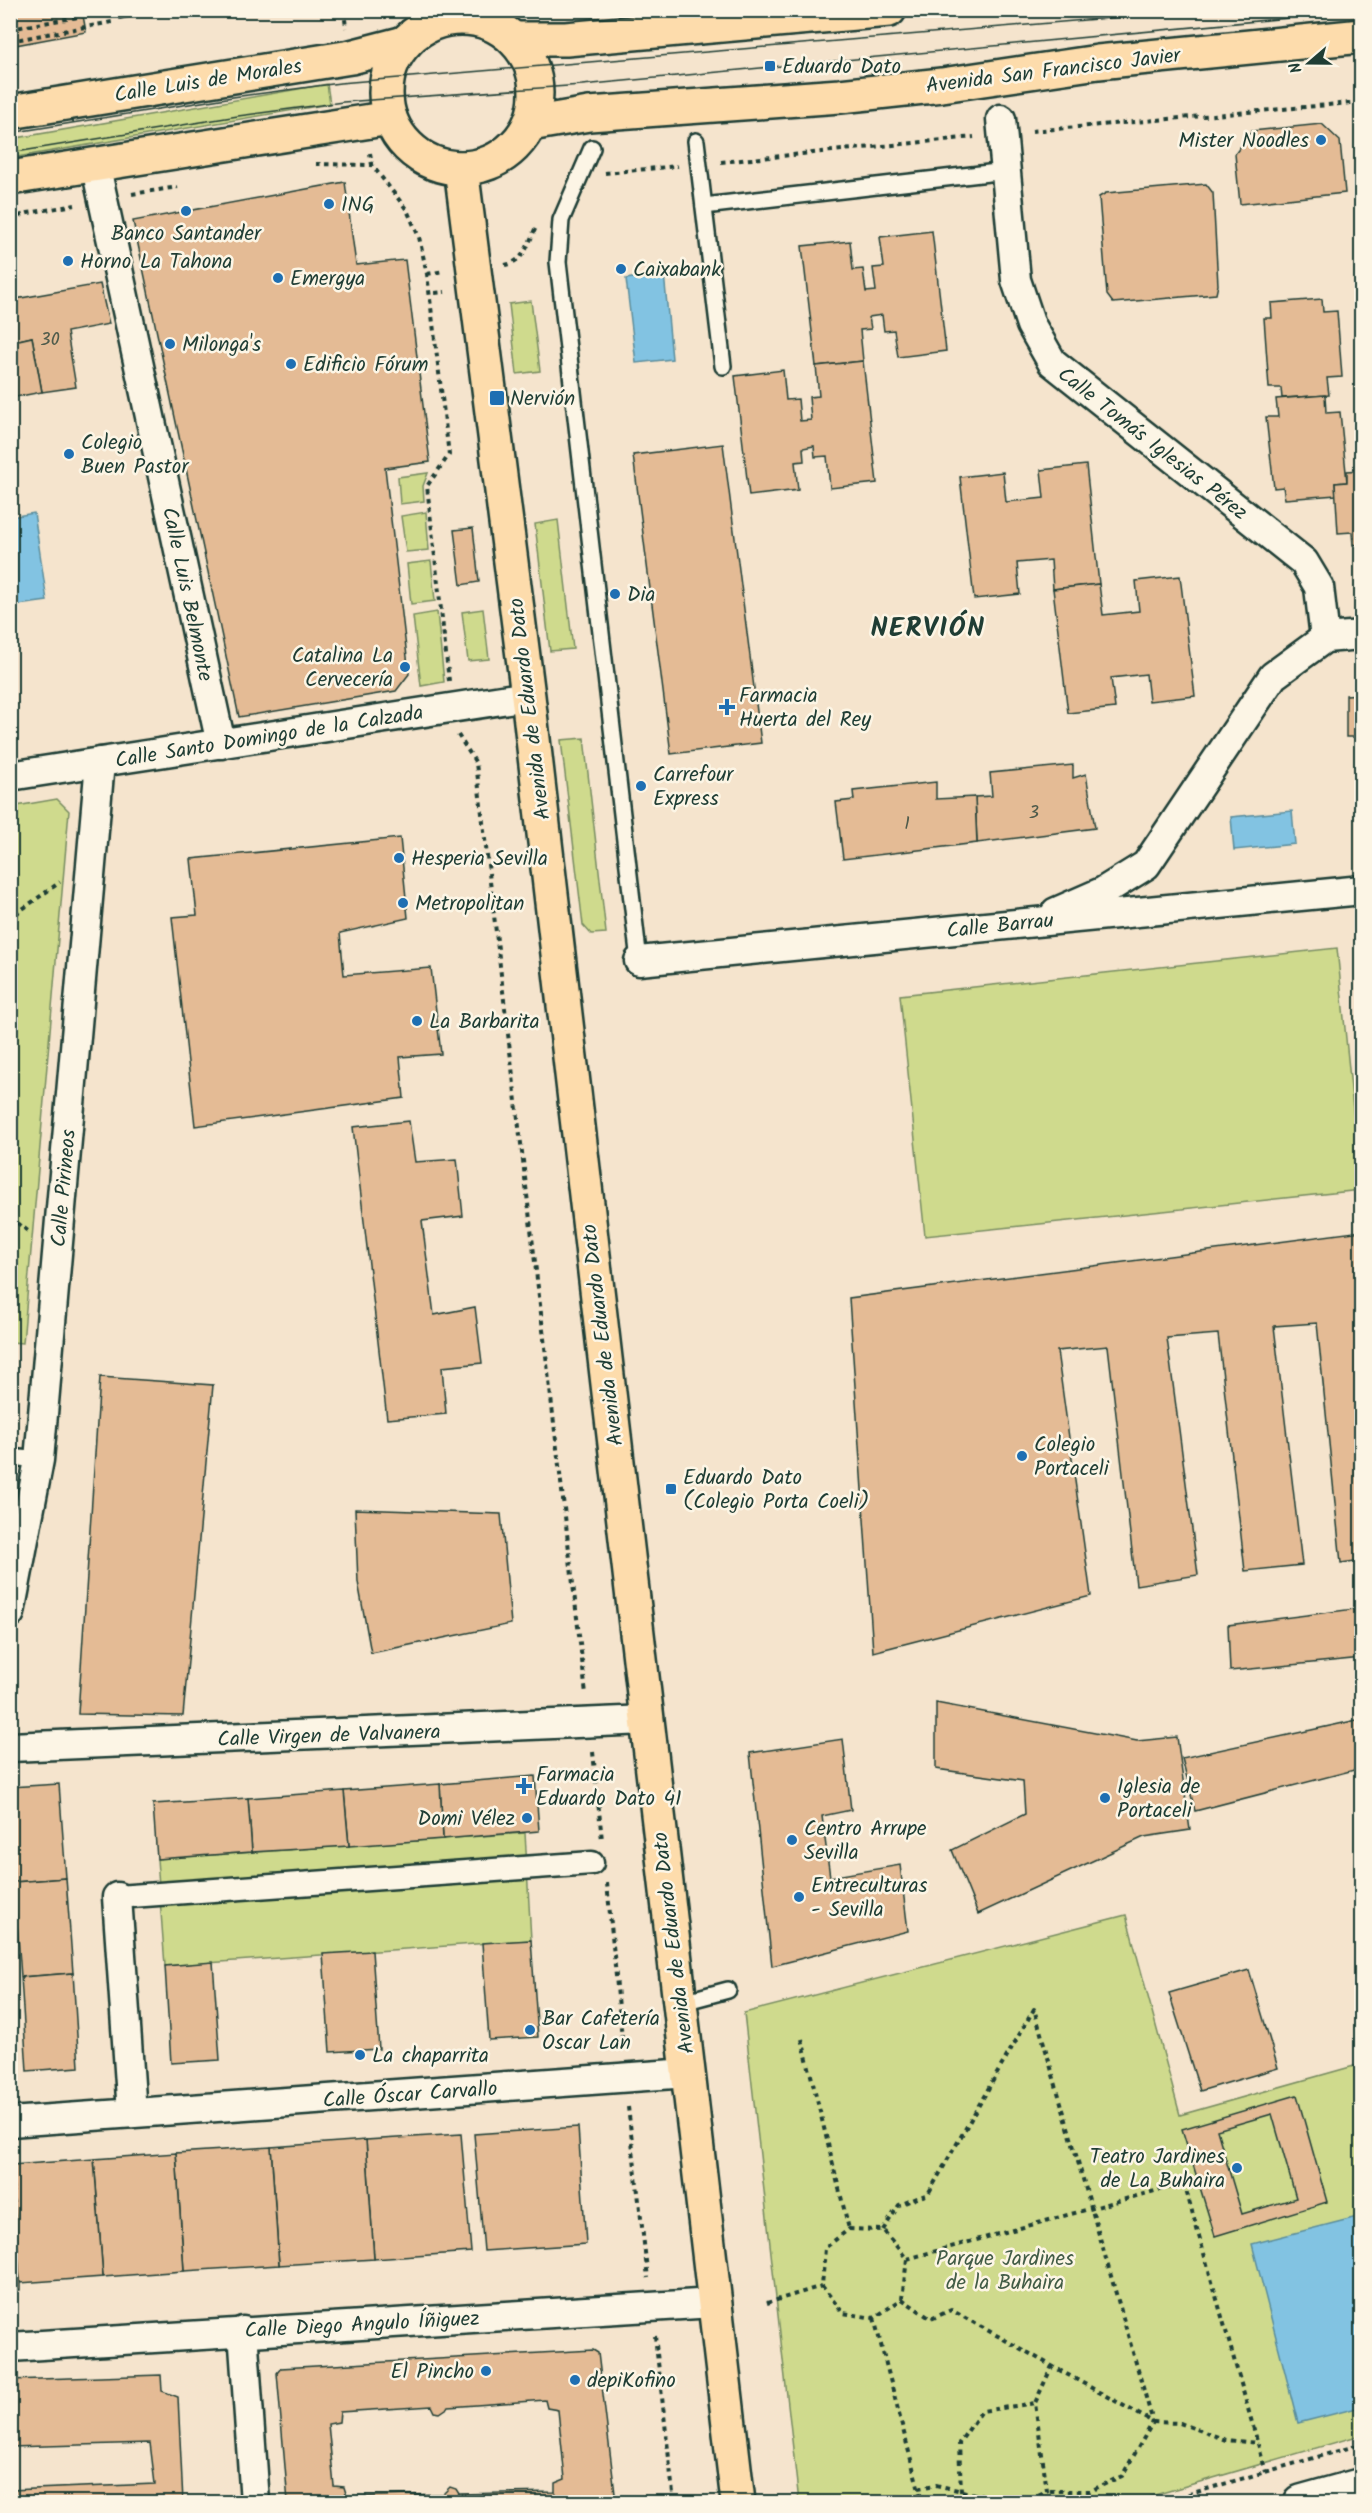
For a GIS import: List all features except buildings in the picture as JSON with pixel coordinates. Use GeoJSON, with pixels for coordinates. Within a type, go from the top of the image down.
{"type":"FeatureCollection","features":[{"type":"Feature","properties":{"kind":"main road"},"geometry":{"type":"LineString","coordinates":[[515,39],[566,39],[889,10]]}},
{"type":"Feature","properties":{"kind":"main road"},"geometry":{"type":"LineString","coordinates":[[445,15],[488,23],[515,39],[531,64],[535,106],[530,124],[507,152],[486,164],[461,168],[439,165],[418,155],[401,138],[390,118],[386,100],[387,80],[393,60],[405,43],[423,28],[445,15]]}},
{"type":"Feature","properties":{"kind":"main road","name":"Avenida San Francisco Javier"},"geometry":{"type":"LineString","coordinates":[[530,124],[590,114],[874,92],[1098,62],[1362,36]]}},
{"type":"Feature","properties":{"kind":"main road","name":"Calle Luis de Morales"},"geometry":{"type":"LineString","coordinates":[[10,112],[351,57],[405,43]]}},
{"type":"Feature","properties":{"kind":"main road"},"geometry":{"type":"LineString","coordinates":[[10,178],[390,118]]}},
{"type":"Feature","properties":{"kind":"main road","name":"Avenida de Eduardo Dato"},"geometry":{"type":"LineString","coordinates":[[461,168],[528,696],[738,2502]]}},
{"type":"Feature","properties":{"kind":"main road"},"geometry":{"type":"LineString","coordinates":[[1301,2502],[1362,2485]]}},
{"type":"Feature","properties":{"kind":"street","name":"Calle Tomás Iglesias Pérez"},"geometry":{"type":"LineString","coordinates":[[1003,129],[1016,280],[1031,325],[1052,363],[1304,562],[1319,587],[1325,638]]}},
{"type":"Feature","properties":{"kind":"street","name":"Calle Luis Belmonte"},"geometry":{"type":"LineString","coordinates":[[95,163],[221,744]]}},
{"type":"Feature","properties":{"kind":"street"},"geometry":{"type":"LineString","coordinates":[[1035,922],[1104,891],[1146,865],[1273,676],[1325,638],[1362,635]]}},
{"type":"Feature","properties":{"kind":"street","name":"Calle Santo Domingo de la Calzada"},"geometry":{"type":"LineString","coordinates":[[10,776],[528,696]]}},
{"type":"Feature","properties":{"kind":"street","name":"Calle Pirineos"},"geometry":{"type":"LineString","coordinates":[[10,1613],[39,1460],[100,762]]}},
{"type":"Feature","properties":{"kind":"street"},"geometry":{"type":"LineString","coordinates":[[1146,865],[1150,887],[1170,908]]}},
{"type":"Feature","properties":{"kind":"street","name":"Calle Barrau"},"geometry":{"type":"LineString","coordinates":[[639,961],[1362,890]]}},
{"type":"Feature","properties":{"kind":"street","name":"Calle Virgen de Valvanera"},"geometry":{"type":"LineString","coordinates":[[10,1747],[647,1720]]}},
{"type":"Feature","properties":{"kind":"street"},"geometry":{"type":"LineString","coordinates":[[132,2113],[117,1898],[600,1861]]}},
{"type":"Feature","properties":{"kind":"street","name":"Calle Óscar Carvallo"},"geometry":{"type":"LineString","coordinates":[[10,2121],[688,2073]]}},
{"type":"Feature","properties":{"kind":"street","name":"Calle Diego Angulo Íñiguez"},"geometry":{"type":"LineString","coordinates":[[10,2347],[714,2303]]}},
{"type":"Feature","properties":{"kind":"street"},"geometry":{"type":"LineString","coordinates":[[243,2331],[255,2502]]}},
{"type":"Feature","properties":{"kind":"lane"},"geometry":{"type":"LineString","coordinates":[[696,141],[723,366]]}},
{"type":"Feature","properties":{"kind":"lane"},"geometry":{"type":"LineString","coordinates":[[592,148],[561,220],[558,262],[639,961]]}},
{"type":"Feature","properties":{"kind":"lane"},"geometry":{"type":"LineString","coordinates":[[704,206],[1006,171]]}},
{"type":"Feature","properties":{"kind":"lane"},"geometry":{"type":"LineString","coordinates":[[10,1457],[39,1460]]}},
{"type":"Feature","properties":{"kind":"lane"},"geometry":{"type":"LineString","coordinates":[[679,2003],[728,1990]]}},
{"type":"Feature","properties":{"kind":"path"},"geometry":{"type":"LineString","coordinates":[[344,10],[345,17]]}},
{"type":"Feature","properties":{"kind":"path"},"geometry":{"type":"LineString","coordinates":[[10,29],[83,16]]}},
{"type":"Feature","properties":{"kind":"path"},"geometry":{"type":"LineString","coordinates":[[10,41],[112,22]]}},
{"type":"Feature","properties":{"kind":"path"},"geometry":{"type":"LineString","coordinates":[[719,162],[1003,129],[1362,102]]}},
{"type":"Feature","properties":{"kind":"path"},"geometry":{"type":"LineString","coordinates":[[371,156],[372,165],[407,210],[419,237],[427,274],[449,455],[427,486],[451,693]]}},
{"type":"Feature","properties":{"kind":"path"},"geometry":{"type":"LineString","coordinates":[[310,164],[372,165]]}},
{"type":"Feature","properties":{"kind":"path"},"geometry":{"type":"LineString","coordinates":[[131,195],[187,185]]}},
{"type":"Feature","properties":{"kind":"path"},"geometry":{"type":"LineString","coordinates":[[10,219],[28,213],[81,204]]}},
{"type":"Feature","properties":{"kind":"path"},"geometry":{"type":"LineString","coordinates":[[427,274],[443,272]]}},
{"type":"Feature","properties":{"kind":"path"},"geometry":{"type":"LineString","coordinates":[[435,293],[445,292]]}},
{"type":"Feature","properties":{"kind":"path"},"geometry":{"type":"LineString","coordinates":[[456,727],[459,737],[476,763],[586,1696]]}},
{"type":"Feature","properties":{"kind":"path"},"geometry":{"type":"LineString","coordinates":[[10,921],[17,912],[63,880],[90,883]]}},
{"type":"Feature","properties":{"kind":"path"},"geometry":{"type":"LineString","coordinates":[[10,914],[17,912]]}},
{"type":"Feature","properties":{"kind":"path"},"geometry":{"type":"LineString","coordinates":[[593,1751],[600,1861],[624,2056]]}},
{"type":"Feature","properties":{"kind":"path"},"geometry":{"type":"LineString","coordinates":[[883,2230],[898,2205],[928,2194],[1034,2009],[1153,2422],[1131,2456],[1122,2476],[1090,2491],[1047,2491],[1022,2502]]}},
{"type":"Feature","properties":{"kind":"path"},"geometry":{"type":"LineString","coordinates":[[802,2039],[849,2229]]}},
{"type":"Feature","properties":{"kind":"path"},"geometry":{"type":"LineString","coordinates":[[628,2104],[648,2279]]}},
{"type":"Feature","properties":{"kind":"path"},"geometry":{"type":"LineString","coordinates":[[907,2259],[1184,2183],[1266,2472]]}},
{"type":"Feature","properties":{"kind":"path"},"geometry":{"type":"LineString","coordinates":[[849,2229],[883,2230],[907,2259],[902,2299],[874,2318],[843,2313],[822,2286],[825,2248],[849,2229]]}},
{"type":"Feature","properties":{"kind":"path"},"geometry":{"type":"LineString","coordinates":[[767,2303],[822,2286]]}},
{"type":"Feature","properties":{"kind":"path"},"geometry":{"type":"LineString","coordinates":[[902,2299],[931,2319],[951,2310],[1153,2422],[1180,2423],[1226,2440],[1258,2444]]}},
{"type":"Feature","properties":{"kind":"path"},"geometry":{"type":"LineString","coordinates":[[874,2318],[922,2502]]}},
{"type":"Feature","properties":{"kind":"path"},"geometry":{"type":"LineString","coordinates":[[654,2327],[674,2502]]}},
{"type":"Feature","properties":{"kind":"path"},"geometry":{"type":"LineString","coordinates":[[1047,2491],[1035,2403],[1053,2366]]}},
{"type":"Feature","properties":{"kind":"path"},"geometry":{"type":"LineString","coordinates":[[961,2491],[959,2443],[982,2411],[1035,2403]]}},
{"type":"Feature","properties":{"kind":"path"},"geometry":{"type":"LineString","coordinates":[[1162,2502],[1362,2444]]}},
{"type":"Feature","properties":{"kind":"path"},"geometry":{"type":"LineString","coordinates":[[918,2488],[936,2485],[1009,2502]]}},
{"type":"Feature","properties":{"kind":"green space"},"geometry":{"type":"Polygon","coordinates":[[[327,84],[330,104],[11,158],[11,139],[327,84]]]}},
{"type":"Feature","properties":{"kind":"green space"},"geometry":{"type":"Polygon","coordinates":[[[531,301],[540,371],[517,374],[509,304],[531,301]]]}},
{"type":"Feature","properties":{"kind":"green space"},"geometry":{"type":"Polygon","coordinates":[[[428,473],[423,486],[424,501],[400,504],[398,477],[428,473]]]}},
{"type":"Feature","properties":{"kind":"green space"},"geometry":{"type":"Polygon","coordinates":[[[426,512],[429,550],[406,552],[401,516],[426,512]]]}},
{"type":"Feature","properties":{"kind":"green space"},"geometry":{"type":"Polygon","coordinates":[[[558,520],[573,649],[550,651],[535,524],[558,520]]]}},
{"type":"Feature","properties":{"kind":"green space"},"geometry":{"type":"Polygon","coordinates":[[[431,561],[435,601],[411,604],[407,564],[431,561]]]}},
{"type":"Feature","properties":{"kind":"green space"},"geometry":{"type":"Polygon","coordinates":[[[483,609],[489,659],[468,661],[462,612],[483,609]]]}},
{"type":"Feature","properties":{"kind":"green space"},"geometry":{"type":"Polygon","coordinates":[[[437,612],[444,682],[421,686],[413,616],[437,612]]]}},
{"type":"Feature","properties":{"kind":"green space"},"geometry":{"type":"Polygon","coordinates":[[[584,738],[606,933],[591,934],[583,925],[561,740],[584,738]]]}},
{"type":"Feature","properties":{"kind":"green space"},"geometry":{"type":"Polygon","coordinates":[[[57,799],[69,811],[23,1343],[10,1342],[11,807],[57,799]]]}},
{"type":"Feature","properties":{"kind":"green space"},"geometry":{"type":"Polygon","coordinates":[[[1337,948],[1361,1190],[925,1236],[900,995],[1337,948]]]}},
{"type":"Feature","properties":{"kind":"green space"},"geometry":{"type":"Polygon","coordinates":[[[525,1833],[531,1940],[165,1966],[157,1859],[525,1833]]]}},
{"type":"Feature","properties":{"kind":"green space","name":"Parque Jardines de la Buhaira"},"geometry":{"type":"Polygon","coordinates":[[[1126,1915],[1180,2115],[1361,2064],[1361,2435],[1131,2502],[799,2502],[744,2013],[1126,1915]]]}},
{"type":"Feature","properties":{"kind":"water"},"geometry":{"type":"Polygon","coordinates":[[[664,273],[672,359],[636,363],[626,279],[664,273]]]}},
{"type":"Feature","properties":{"kind":"water"},"geometry":{"type":"Polygon","coordinates":[[[34,513],[47,601],[11,606],[11,517],[34,513]]]}},
{"type":"Feature","properties":{"kind":"water"},"geometry":{"type":"Polygon","coordinates":[[[1292,811],[1295,844],[1234,850],[1231,817],[1292,811]]]}},
{"type":"Feature","properties":{"kind":"water"},"geometry":{"type":"Polygon","coordinates":[[[1361,2216],[1361,2407],[1298,2423],[1252,2244],[1361,2216]]]}},
{"type":"Feature","properties":{"kind":"tram line"},"geometry":{"type":"LineString","coordinates":[[10,133],[233,97],[340,83],[1203,10]]}},
{"type":"Feature","properties":{"kind":"tram line"},"geometry":{"type":"LineString","coordinates":[[10,153],[238,116],[343,102],[582,85],[1362,11]]}},
{"type":"Feature","properties":{"kind":"place","name":"Eduardo Dato"},"geometry":{"type":"Point","coordinates":[770,66]}},
{"type":"Feature","properties":{"kind":"place","name":"Mister Noodles"},"geometry":{"type":"Point","coordinates":[1321,140]}},
{"type":"Feature","properties":{"kind":"place","name":"ING"},"geometry":{"type":"Point","coordinates":[329,204]}},
{"type":"Feature","properties":{"kind":"place","name":"Banco Santander"},"geometry":{"type":"Point","coordinates":[186,211]}},
{"type":"Feature","properties":{"kind":"place","name":"Horno La Tahona"},"geometry":{"type":"Point","coordinates":[68,261]}},
{"type":"Feature","properties":{"kind":"place","name":"Caixabank"},"geometry":{"type":"Point","coordinates":[621,269]}},
{"type":"Feature","properties":{"kind":"place","name":"Emergya"},"geometry":{"type":"Point","coordinates":[278,278]}},
{"type":"Feature","properties":{"kind":"place","name":"Milonga's"},"geometry":{"type":"Point","coordinates":[170,344]}},
{"type":"Feature","properties":{"kind":"place","name":"Edificio Fórum"},"geometry":{"type":"Point","coordinates":[291,364]}},
{"type":"Feature","properties":{"kind":"place","name":"Nervión"},"geometry":{"type":"Point","coordinates":[497,398]}},
{"type":"Feature","properties":{"kind":"place","name":"Colegio Buen Pastor"},"geometry":{"type":"Point","coordinates":[69,454]}},
{"type":"Feature","properties":{"kind":"place","name":"Dia"},"geometry":{"type":"Point","coordinates":[615,594]}},
{"type":"Feature","properties":{"kind":"place","name":"Catalina La Cervecería"},"geometry":{"type":"Point","coordinates":[405,667]}},
{"type":"Feature","properties":{"kind":"place","name":"Farmacia Huerta del Rey"},"geometry":{"type":"Point","coordinates":[727,707]}},
{"type":"Feature","properties":{"kind":"place","name":"Carrefour Express"},"geometry":{"type":"Point","coordinates":[641,786]}},
{"type":"Feature","properties":{"kind":"place","name":"Hesperia Sevilla"},"geometry":{"type":"Point","coordinates":[399,858]}},
{"type":"Feature","properties":{"kind":"place","name":"Metropolitan"},"geometry":{"type":"Point","coordinates":[403,903]}},
{"type":"Feature","properties":{"kind":"place","name":"La Barbarita"},"geometry":{"type":"Point","coordinates":[417,1021]}},
{"type":"Feature","properties":{"kind":"place","name":"Colegio Portaceli"},"geometry":{"type":"Point","coordinates":[1022,1456]}},
{"type":"Feature","properties":{"kind":"place","name":"Eduardo Dato (Colegio Porta Coeli)"},"geometry":{"type":"Point","coordinates":[671,1489]}},
{"type":"Feature","properties":{"kind":"place","name":"Farmacia Eduardo Dato 41"},"geometry":{"type":"Point","coordinates":[524,1786]}},
{"type":"Feature","properties":{"kind":"place","name":"Iglesia de Portaceli"},"geometry":{"type":"Point","coordinates":[1105,1798]}},
{"type":"Feature","properties":{"kind":"place","name":"Domi Vélez"},"geometry":{"type":"Point","coordinates":[527,1818]}},
{"type":"Feature","properties":{"kind":"place","name":"Centro Arrupe Sevilla"},"geometry":{"type":"Point","coordinates":[792,1840]}},
{"type":"Feature","properties":{"kind":"place","name":"Entreculturas - Sevilla"},"geometry":{"type":"Point","coordinates":[799,1897]}},
{"type":"Feature","properties":{"kind":"place","name":"Bar Cafetería Oscar Lan"},"geometry":{"type":"Point","coordinates":[530,2030]}},
{"type":"Feature","properties":{"kind":"place","name":"La chaparrita"},"geometry":{"type":"Point","coordinates":[360,2055]}},
{"type":"Feature","properties":{"kind":"place","name":"Teatro Jardines de La Buhaira"},"geometry":{"type":"Point","coordinates":[1237,2168]}},
{"type":"Feature","properties":{"kind":"place","name":"El Pincho"},"geometry":{"type":"Point","coordinates":[486,2371]}},
{"type":"Feature","properties":{"kind":"place","name":"depiKofino"},"geometry":{"type":"Point","coordinates":[575,2380]}},
{"type":"Feature","properties":{"kind":"district","name":"NERVIÓN"},"geometry":{"type":"Point","coordinates":[928,627]}}]}
